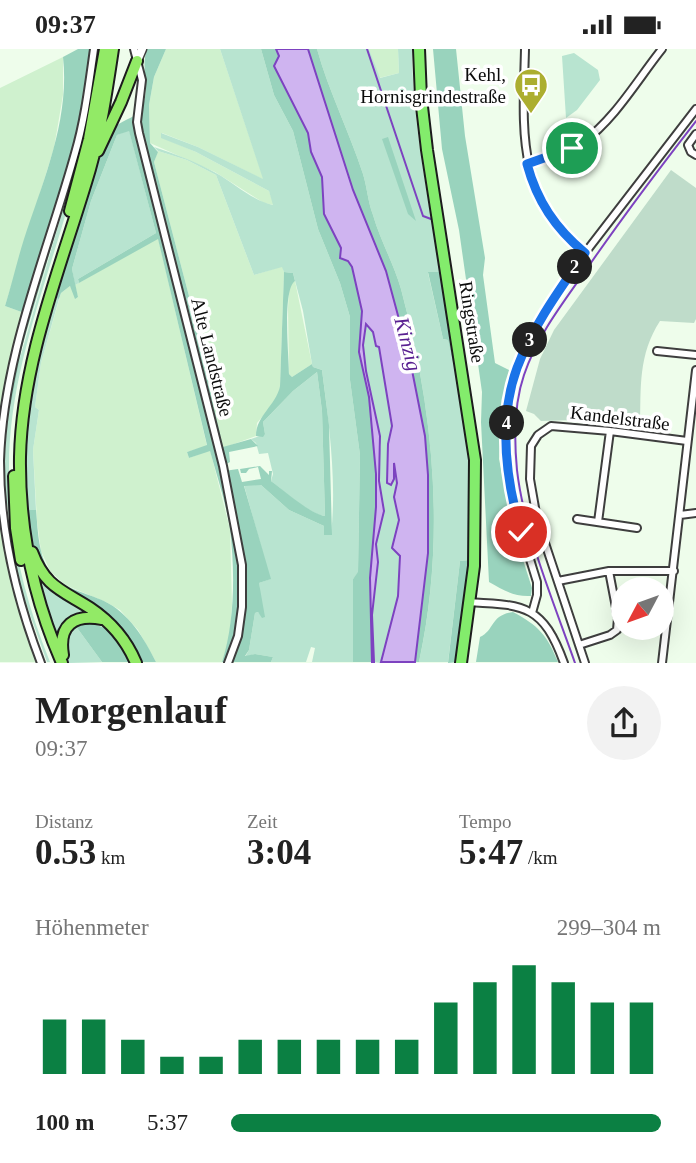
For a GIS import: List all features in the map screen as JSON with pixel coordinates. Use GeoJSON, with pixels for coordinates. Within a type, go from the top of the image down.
{"type":"FeatureCollection","features":[{"type":"Feature","properties":{"kind":"highway"},"geometry":{"type":"LineString","coordinates":[[61,660],[35,612],[21,558],[14,500],[14,453],[20,399],[31,348],[89,139],[105,49]]}},
{"type":"Feature","properties":{"kind":"highway"},"geometry":{"type":"LineString","coordinates":[[61,660],[34,585],[23,523],[20,454],[27,400],[43,326],[91,166],[113,49]]}},
{"type":"Feature","properties":{"kind":"highway"},"geometry":{"type":"LineString","coordinates":[[91,166],[128,87],[137,61]]}},
{"type":"Feature","properties":{"kind":"highway"},"geometry":{"type":"LineString","coordinates":[[128,87],[135,78],[142,80]]}},
{"type":"Feature","properties":{"kind":"highway"},"geometry":{"type":"LineString","coordinates":[[23,523],[44,577],[54,588],[105,620],[122,636],[136,663]]}},
{"type":"Feature","properties":{"kind":"highway"},"geometry":{"type":"LineString","coordinates":[[61,660],[62,638],[71,623],[85,617],[105,620]]}},
{"type":"Feature","properties":{"kind":"main road","name":"Ringstraße"},"geometry":{"type":"LineString","coordinates":[[419,49],[426,151],[475,460],[474,566],[461,663]]}},
{"type":"Feature","properties":{"kind":"street"},"geometry":{"type":"LineString","coordinates":[[41,663],[17,596],[8,558],[1,502],[2,439],[17,353],[81,130],[94,49]]}},
{"type":"Feature","properties":{"kind":"street","name":"Alte Landstraße"},"geometry":{"type":"LineString","coordinates":[[134,49],[142,80],[137,122],[139,133],[223,466],[242,565],[242,607],[238,636],[228,663]]}},
{"type":"Feature","properties":{"kind":"street"},"geometry":{"type":"LineString","coordinates":[[137,61],[142,49]]}},
{"type":"Feature","properties":{"kind":"street"},"geometry":{"type":"LineString","coordinates":[[525,49],[527,164],[534,187],[547,213],[563,234],[585,253]]}},
{"type":"Feature","properties":{"kind":"street"},"geometry":{"type":"LineString","coordinates":[[527,164],[559,154],[584,141],[611,114],[662,49]]}},
{"type":"Feature","properties":{"kind":"street"},"geometry":{"type":"LineString","coordinates":[[532,613],[537,582],[515,511],[505,455],[509,400],[517,369],[551,303],[585,253],[696,109]]}},
{"type":"Feature","properties":{"kind":"street"},"geometry":{"type":"LineString","coordinates":[[696,134],[689,143],[689,148],[696,155]]}},
{"type":"Feature","properties":{"kind":"street"},"geometry":{"type":"LineString","coordinates":[[657,351],[696,355]]}},
{"type":"Feature","properties":{"kind":"street"},"geometry":{"type":"LineString","coordinates":[[662,663],[696,370]]}},
{"type":"Feature","properties":{"kind":"street","name":"Kandelstraße"},"geometry":{"type":"LineString","coordinates":[[585,663],[535,509],[530,479],[531,446],[538,435],[551,426],[687,441]]}},
{"type":"Feature","properties":{"kind":"street"},"geometry":{"type":"LineString","coordinates":[[598,522],[610,431]]}},
{"type":"Feature","properties":{"kind":"street"},"geometry":{"type":"LineString","coordinates":[[687,459],[696,461]]}},
{"type":"Feature","properties":{"kind":"street"},"geometry":{"type":"LineString","coordinates":[[680,515],[696,513]]}},
{"type":"Feature","properties":{"kind":"street"},"geometry":{"type":"LineString","coordinates":[[577,519],[637,528]]}},
{"type":"Feature","properties":{"kind":"street"},"geometry":{"type":"LineString","coordinates":[[579,645],[617,630],[618,618],[609,571]]}},
{"type":"Feature","properties":{"kind":"street"},"geometry":{"type":"LineString","coordinates":[[558,581],[609,571],[674,571]]}},
{"type":"Feature","properties":{"kind":"street"},"geometry":{"type":"LineString","coordinates":[[469,602],[513,604],[532,613],[554,638],[564,663]]}},
{"type":"Feature","properties":{"kind":"green space"},"geometry":{"type":"Polygon","coordinates":[[[78,49],[97,49],[82,143],[22,347],[11,404],[7,403],[27,314],[5,306],[59,127],[63,104],[63,57],[78,49]]]}},
{"type":"Feature","properties":{"kind":"green space"},"geometry":{"type":"Polygon","coordinates":[[[97,49],[100,49],[82,154],[34,316],[16,391],[11,429],[9,467],[15,543],[33,614],[50,662],[47,662],[18,581],[7,503],[2,503],[1,473],[7,403],[82,143],[97,49]]]}},
{"type":"Feature","properties":{"kind":"green space"},"geometry":{"type":"Polygon","coordinates":[[[147,49],[166,49],[154,77],[149,105],[150,143],[158,152],[154,162],[190,300],[223,447],[251,439],[258,446],[229,452],[230,462],[223,466],[224,471],[238,469],[242,482],[261,479],[258,467],[249,469],[246,473],[241,473],[240,469],[260,466],[269,475],[269,471],[272,471],[271,481],[305,507],[325,516],[322,411],[317,372],[293,391],[263,422],[263,437],[256,436],[259,422],[275,399],[280,386],[284,272],[293,273],[295,281],[291,287],[287,310],[289,374],[292,377],[312,364],[322,370],[329,425],[332,535],[324,535],[324,526],[289,510],[261,485],[244,486],[271,579],[259,583],[265,617],[255,613],[249,650],[245,656],[255,654],[273,657],[271,662],[222,662],[233,596],[230,529],[210,451],[189,458],[187,452],[207,445],[158,239],[79,283],[78,279],[156,233],[129,131],[117,135],[91,201],[72,269],[78,297],[75,299],[70,286],[61,293],[59,299],[55,298],[84,200],[105,144],[116,126],[137,114],[145,100],[147,49]]]}},
{"type":"Feature","properties":{"kind":"green space"},"geometry":{"type":"Polygon","coordinates":[[[166,49],[220,49],[264,180],[198,147],[162,133],[161,137],[196,152],[269,191],[274,205],[264,203],[215,172],[150,143],[149,105],[154,77],[166,49]]]}},
{"type":"Feature","properties":{"kind":"green space"},"geometry":{"type":"Polygon","coordinates":[[[220,49],[261,49],[274,95],[293,131],[318,229],[340,283],[350,317],[350,380],[360,455],[358,573],[353,579],[353,662],[312,662],[315,648],[311,647],[306,662],[271,662],[273,657],[255,654],[245,657],[249,650],[255,613],[261,615],[259,583],[270,579],[244,485],[261,485],[289,510],[324,526],[324,535],[331,535],[333,473],[322,370],[312,364],[293,273],[284,272],[282,267],[254,275],[216,175],[154,147],[201,165],[251,196],[273,205],[269,191],[196,152],[161,138],[161,133],[198,147],[263,179],[220,49]]]}},
{"type":"Feature","properties":{"kind":"green space"},"geometry":{"type":"Polygon","coordinates":[[[261,49],[276,49],[279,56],[275,66],[308,133],[311,152],[322,177],[324,214],[341,248],[340,258],[349,261],[352,267],[362,311],[359,352],[369,397],[376,474],[370,578],[372,662],[353,662],[353,579],[358,572],[360,455],[350,380],[350,317],[340,283],[318,229],[293,131],[274,95],[261,49]]]}},
{"type":"Feature","properties":{"kind":"green space"},"geometry":{"type":"Polygon","coordinates":[[[308,49],[317,49],[363,174],[376,224],[401,289],[422,382],[434,522],[432,569],[419,662],[415,662],[428,553],[425,436],[410,360],[386,271],[353,190],[308,49]]]}},
{"type":"Feature","properties":{"kind":"green space"},"geometry":{"type":"Polygon","coordinates":[[[317,49],[369,49],[380,78],[399,73],[398,49],[412,49],[420,151],[451,323],[447,322],[441,274],[428,273],[443,339],[448,340],[453,364],[458,367],[471,484],[469,560],[460,561],[448,662],[419,662],[427,616],[434,522],[422,381],[398,280],[379,234],[363,174],[317,49]]]}},
{"type":"Feature","properties":{"kind":"green space"},"geometry":{"type":"Polygon","coordinates":[[[369,49],[398,49],[399,73],[379,78],[369,49]]]}},
{"type":"Feature","properties":{"kind":"green space"},"geometry":{"type":"Polygon","coordinates":[[[433,49],[456,49],[465,136],[485,258],[483,275],[495,363],[511,371],[502,419],[499,459],[515,535],[532,588],[531,596],[514,594],[489,582],[481,422],[482,392],[459,230],[442,149],[433,49]]]}},
{"type":"Feature","properties":{"kind":"green space"},"geometry":{"type":"Polygon","coordinates":[[[574,53],[598,70],[600,80],[577,110],[566,118],[562,56],[574,53]]]}},
{"type":"Feature","properties":{"kind":"green space"},"geometry":{"type":"Polygon","coordinates":[[[63,57],[63,95],[54,148],[5,306],[27,314],[0,473],[0,88],[63,57]]]}},
{"type":"Feature","properties":{"kind":"green space"},"geometry":{"type":"Polygon","coordinates":[[[129,130],[156,233],[78,279],[79,283],[75,285],[72,269],[91,201],[117,135],[129,130]]]}},
{"type":"Feature","properties":{"kind":"green space"},"geometry":{"type":"Polygon","coordinates":[[[388,137],[416,221],[408,214],[382,139],[388,137]]]}},
{"type":"Feature","properties":{"kind":"green space"},"geometry":{"type":"Polygon","coordinates":[[[158,151],[187,160],[216,175],[254,275],[283,266],[278,398],[257,423],[256,436],[223,448],[190,300],[154,162],[158,151]]]}},
{"type":"Feature","properties":{"kind":"green space"},"geometry":{"type":"Polygon","coordinates":[[[671,170],[696,188],[694,323],[660,321],[653,334],[642,372],[640,426],[574,420],[541,421],[526,411],[540,359],[554,330],[671,170]]]}},
{"type":"Feature","properties":{"kind":"green space"},"geometry":{"type":"Polygon","coordinates":[[[158,238],[207,446],[187,452],[189,458],[210,450],[230,529],[232,605],[230,637],[222,662],[156,662],[138,630],[120,610],[65,585],[50,571],[41,551],[33,450],[39,410],[35,407],[41,363],[61,293],[70,286],[78,298],[75,285],[158,238]]]}},
{"type":"Feature","properties":{"kind":"green space"},"geometry":{"type":"Polygon","coordinates":[[[428,272],[441,274],[447,322],[451,323],[458,367],[453,364],[448,340],[443,339],[428,272]]]}},
{"type":"Feature","properties":{"kind":"green space"},"geometry":{"type":"Polygon","coordinates":[[[295,281],[312,364],[292,377],[289,374],[288,308],[289,289],[295,281]]]}},
{"type":"Feature","properties":{"kind":"green space"},"geometry":{"type":"Polygon","coordinates":[[[55,298],[59,299],[41,363],[35,407],[39,410],[33,450],[36,510],[26,510],[24,439],[38,353],[55,298]]]}},
{"type":"Feature","properties":{"kind":"green space"},"geometry":{"type":"Polygon","coordinates":[[[366,323],[379,347],[392,426],[388,444],[387,483],[393,454],[397,484],[395,502],[399,520],[392,548],[400,556],[398,596],[381,663],[374,662],[372,615],[378,562],[376,544],[384,511],[378,461],[381,446],[363,345],[366,323]]]}},
{"type":"Feature","properties":{"kind":"green space"},"geometry":{"type":"Polygon","coordinates":[[[317,372],[322,411],[325,516],[305,507],[271,481],[273,474],[268,453],[259,454],[256,443],[251,439],[265,434],[263,422],[293,391],[317,372]]]}},
{"type":"Feature","properties":{"kind":"green space"},"geometry":{"type":"Polygon","coordinates":[[[0,485],[3,513],[42,662],[0,662],[0,485]]]}},
{"type":"Feature","properties":{"kind":"green space"},"geometry":{"type":"Polygon","coordinates":[[[26,510],[36,510],[41,551],[51,573],[69,587],[104,601],[121,612],[141,635],[156,662],[140,662],[131,644],[56,585],[35,554],[26,510]]]}},
{"type":"Feature","properties":{"kind":"green space"},"geometry":{"type":"Polygon","coordinates":[[[469,560],[458,662],[448,663],[460,561],[469,560]]]}},
{"type":"Feature","properties":{"kind":"green space"},"geometry":{"type":"Polygon","coordinates":[[[35,574],[54,594],[96,615],[83,614],[57,640],[35,574]]]}},
{"type":"Feature","properties":{"kind":"green space"},"geometry":{"type":"Polygon","coordinates":[[[513,612],[541,632],[558,662],[476,662],[480,637],[496,619],[513,612]]]}},
{"type":"Feature","properties":{"kind":"green space"},"geometry":{"type":"Polygon","coordinates":[[[81,622],[107,629],[122,646],[130,662],[102,662],[75,625],[81,622]]]}},
{"type":"Feature","properties":{"kind":"green space"},"geometry":{"type":"Polygon","coordinates":[[[75,625],[102,662],[69,663],[65,651],[69,630],[75,625]]]}},
{"type":"Feature","properties":{"kind":"shaded area"},"geometry":{"type":"Polygon","coordinates":[[[276,49],[308,49],[353,190],[386,271],[410,360],[425,436],[428,475],[428,553],[415,662],[381,662],[398,596],[400,556],[392,548],[399,520],[394,497],[397,483],[394,463],[394,479],[391,485],[387,483],[388,444],[392,426],[379,347],[376,346],[373,332],[366,324],[363,345],[380,436],[379,481],[384,511],[376,544],[378,562],[372,615],[372,662],[370,578],[376,474],[369,397],[359,352],[362,311],[352,267],[348,261],[340,258],[341,248],[324,214],[322,177],[311,152],[308,133],[274,66],[279,56],[276,49]]]}},
{"type":"Feature","properties":{"kind":"waterway"},"geometry":{"type":"LineString","coordinates":[[367,49],[423,216],[431,219]]}},
{"type":"Feature","properties":{"kind":"waterway"},"geometry":{"type":"LineString","coordinates":[[575,663],[541,567],[521,494],[515,434],[521,386],[529,361],[560,307],[626,213],[696,121]]}},
{"type":"Feature","properties":{"kind":"place","name":"Kehl, Hornisgrindestraße"},"geometry":{"type":"Point","coordinates":[531,115]}},
{"type":"Feature","properties":{"kind":"route"},"geometry":{"type":"LineString","coordinates":[[521,532],[505,455],[509,400],[517,369],[533,334],[585,253],[563,234],[547,213],[534,187],[527,164],[572,148]]}},
{"type":"Feature","properties":{"kind":"water label","name":"Kinzig"},"geometry":{"type":"Point","coordinates":[408,344]}}]}
